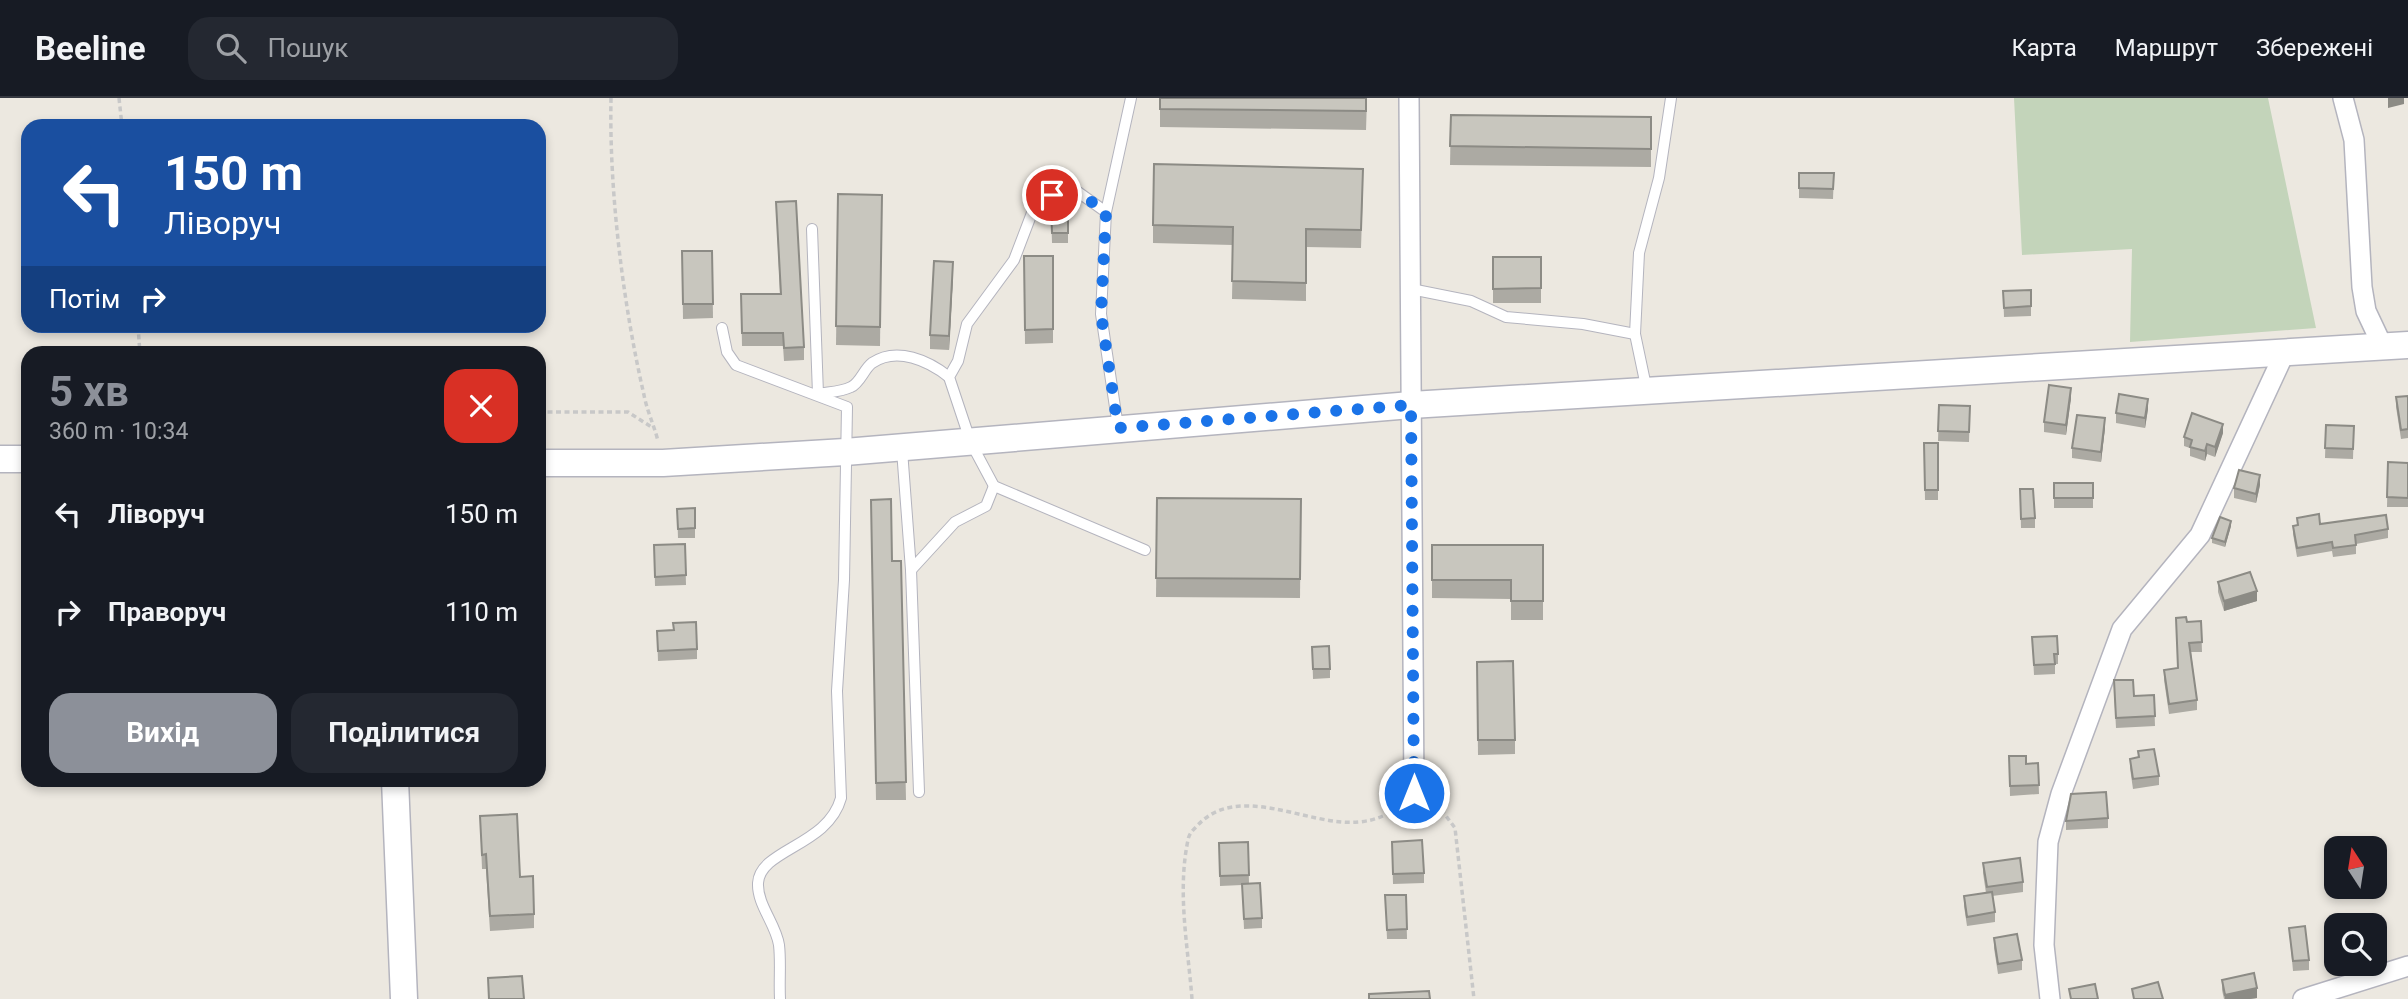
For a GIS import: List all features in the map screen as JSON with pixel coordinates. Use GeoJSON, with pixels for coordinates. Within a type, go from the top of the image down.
{"type":"FeatureCollection","features":[{"type":"Feature","properties":{"kind":"street"},"geometry":{"type":"LineString","coordinates":[[1409,98],[1414,793]]}},
{"type":"Feature","properties":{"kind":"street"},"geometry":{"type":"LineString","coordinates":[[2343,98],[2354,140],[2362,287],[2366,312],[2395,346]]}},
{"type":"Feature","properties":{"kind":"street"},"geometry":{"type":"LineString","coordinates":[[546,463],[663,463],[845,452],[1411,405],[2395,346]]}},
{"type":"Feature","properties":{"kind":"street"},"geometry":{"type":"LineString","coordinates":[[2050,999],[2044,945],[2048,842],[2061,794],[2122,629],[2200,535],[2284,354]]}},
{"type":"Feature","properties":{"kind":"street"},"geometry":{"type":"LineString","coordinates":[[0,459],[21,459]]}},
{"type":"Feature","properties":{"kind":"street"},"geometry":{"type":"LineString","coordinates":[[395,787],[404,999]]}},
{"type":"Feature","properties":{"kind":"street"},"geometry":{"type":"LineString","coordinates":[[2303,999],[2408,966]]}},
{"type":"Feature","properties":{"kind":"lane"},"geometry":{"type":"LineString","coordinates":[[1118,428],[1101,314],[1106,212],[1131,98]]}},
{"type":"Feature","properties":{"kind":"lane"},"geometry":{"type":"LineString","coordinates":[[1647,391],[1634,334],[1639,253],[1658,178],[1671,98]]}},
{"type":"Feature","properties":{"kind":"lane"},"geometry":{"type":"LineString","coordinates":[[949,377],[958,361],[967,324],[1014,260],[1035,205],[1052,195],[1078,192],[1106,212]]}},
{"type":"Feature","properties":{"kind":"lane"},"geometry":{"type":"LineString","coordinates":[[813,229],[818,394]]}},
{"type":"Feature","properties":{"kind":"lane"},"geometry":{"type":"LineString","coordinates":[[1410,289],[1471,301],[1506,317],[1583,324],[1634,334]]}},
{"type":"Feature","properties":{"kind":"lane"},"geometry":{"type":"LineString","coordinates":[[722,328],[727,352],[736,365],[847,407],[849,425],[845,452],[844,580],[837,691],[841,798],[837,813],[826,827],[767,865],[758,882],[762,904],[779,944],[780,999]]}},
{"type":"Feature","properties":{"kind":"lane"},"geometry":{"type":"LineString","coordinates":[[818,394],[852,387],[871,363],[884,358],[927,360],[949,377],[971,443],[994,486],[1145,550]]}},
{"type":"Feature","properties":{"kind":"lane"},"geometry":{"type":"LineString","coordinates":[[902,448],[911,570],[919,792]]}},
{"type":"Feature","properties":{"kind":"lane"},"geometry":{"type":"LineString","coordinates":[[911,570],[955,522],[986,506],[994,486]]}},
{"type":"Feature","properties":{"kind":"path"},"geometry":{"type":"LineString","coordinates":[[119,98],[121,119]]}},
{"type":"Feature","properties":{"kind":"path"},"geometry":{"type":"LineString","coordinates":[[611,98],[610,137],[620,248],[644,396],[663,463]]}},
{"type":"Feature","properties":{"kind":"path"},"geometry":{"type":"LineString","coordinates":[[546,411],[628,412],[655,429]]}},
{"type":"Feature","properties":{"kind":"path"},"geometry":{"type":"LineString","coordinates":[[1192,999],[1184,906],[1185,869],[1188,836],[1204,818],[1229,807],[1261,806],[1310,817],[1357,822],[1387,816],[1414,793],[1437,804],[1455,828],[1474,999]]}},
{"type":"Feature","properties":{"kind":"green space"},"geometry":{"type":"Polygon","coordinates":[[[2014,98],[2268,98],[2316,328],[2130,342],[2132,249],[2022,255],[2014,98]]]}},
{"type":"Feature","properties":{"kind":"building"},"geometry":{"type":"Polygon","coordinates":[[[1160,98],[1366,98],[1366,111],[1160,109],[1160,98]]]}},
{"type":"Feature","properties":{"kind":"building"},"geometry":{"type":"Polygon","coordinates":[[[1451,115],[1651,117],[1651,149],[1450,146],[1451,115]]]}},
{"type":"Feature","properties":{"kind":"building"},"geometry":{"type":"Polygon","coordinates":[[[1154,164],[1363,169],[1361,230],[1306,229],[1306,283],[1232,281],[1233,227],[1153,225],[1154,164]]]}},
{"type":"Feature","properties":{"kind":"building"},"geometry":{"type":"Polygon","coordinates":[[[1799,173],[1834,173],[1833,189],[1799,188],[1799,173]]]}},
{"type":"Feature","properties":{"kind":"building"},"geometry":{"type":"Polygon","coordinates":[[[838,194],[882,195],[880,327],[836,326],[838,194]]]}},
{"type":"Feature","properties":{"kind":"building"},"geometry":{"type":"Polygon","coordinates":[[[796,201],[804,347],[784,348],[783,333],[742,333],[741,294],[781,294],[776,202],[796,201]]]}},
{"type":"Feature","properties":{"kind":"building"},"geometry":{"type":"Polygon","coordinates":[[[1051,208],[1068,208],[1068,233],[1052,233],[1051,208]]]}},
{"type":"Feature","properties":{"kind":"building"},"geometry":{"type":"Polygon","coordinates":[[[682,251],[712,251],[713,304],[683,304],[682,251]]]}},
{"type":"Feature","properties":{"kind":"building"},"geometry":{"type":"Polygon","coordinates":[[[1024,256],[1053,256],[1053,329],[1025,330],[1024,256]]]}},
{"type":"Feature","properties":{"kind":"building"},"geometry":{"type":"Polygon","coordinates":[[[1493,257],[1541,257],[1541,288],[1493,289],[1493,257]]]}},
{"type":"Feature","properties":{"kind":"building"},"geometry":{"type":"Polygon","coordinates":[[[934,261],[953,262],[949,336],[930,335],[934,261]]]}},
{"type":"Feature","properties":{"kind":"building"},"geometry":{"type":"Polygon","coordinates":[[[2031,290],[2031,306],[2004,308],[2003,291],[2031,290]]]}},
{"type":"Feature","properties":{"kind":"building"},"geometry":{"type":"Polygon","coordinates":[[[2049,385],[2071,388],[2066,425],[2044,422],[2049,385]]]}},
{"type":"Feature","properties":{"kind":"building"},"geometry":{"type":"Polygon","coordinates":[[[2119,394],[2148,399],[2145,418],[2116,413],[2119,394]]]}},
{"type":"Feature","properties":{"kind":"building"},"geometry":{"type":"Polygon","coordinates":[[[2408,396],[2408,429],[2401,430],[2396,397],[2408,396]]]}},
{"type":"Feature","properties":{"kind":"building"},"geometry":{"type":"Polygon","coordinates":[[[1939,405],[1970,406],[1969,432],[1938,431],[1939,405]]]}},
{"type":"Feature","properties":{"kind":"building"},"geometry":{"type":"Polygon","coordinates":[[[2192,413],[2223,424],[2215,447],[2207,444],[2205,451],[2190,447],[2192,440],[2184,437],[2192,413]]]}},
{"type":"Feature","properties":{"kind":"building"},"geometry":{"type":"Polygon","coordinates":[[[2077,415],[2105,418],[2101,452],[2072,448],[2077,415]]]}},
{"type":"Feature","properties":{"kind":"building"},"geometry":{"type":"Polygon","coordinates":[[[2326,425],[2354,426],[2353,449],[2325,448],[2326,425]]]}},
{"type":"Feature","properties":{"kind":"building"},"geometry":{"type":"Polygon","coordinates":[[[1924,443],[1938,443],[1938,490],[1925,490],[1924,443]]]}},
{"type":"Feature","properties":{"kind":"building"},"geometry":{"type":"Polygon","coordinates":[[[2388,462],[2408,463],[2408,498],[2387,497],[2388,462]]]}},
{"type":"Feature","properties":{"kind":"building"},"geometry":{"type":"Polygon","coordinates":[[[2239,470],[2260,475],[2256,494],[2234,488],[2239,470]]]}},
{"type":"Feature","properties":{"kind":"building"},"geometry":{"type":"Polygon","coordinates":[[[2054,483],[2093,483],[2093,498],[2054,498],[2054,483]]]}},
{"type":"Feature","properties":{"kind":"building"},"geometry":{"type":"Polygon","coordinates":[[[2020,489],[2033,489],[2035,518],[2021,519],[2020,489]]]}},
{"type":"Feature","properties":{"kind":"building"},"geometry":{"type":"Polygon","coordinates":[[[1157,498],[1301,499],[1300,579],[1156,578],[1157,498]]]}},
{"type":"Feature","properties":{"kind":"building"},"geometry":{"type":"Polygon","coordinates":[[[891,499],[892,561],[901,561],[906,782],[876,783],[871,500],[891,499]]]}},
{"type":"Feature","properties":{"kind":"building"},"geometry":{"type":"Polygon","coordinates":[[[695,508],[695,528],[678,529],[677,509],[695,508]]]}},
{"type":"Feature","properties":{"kind":"building"},"geometry":{"type":"Polygon","coordinates":[[[2319,514],[2320,524],[2386,515],[2388,529],[2355,535],[2356,545],[2333,548],[2332,542],[2297,548],[2293,526],[2298,525],[2297,518],[2319,514]]]}},
{"type":"Feature","properties":{"kind":"building"},"geometry":{"type":"Polygon","coordinates":[[[2220,517],[2231,521],[2225,542],[2212,538],[2220,517]]]}},
{"type":"Feature","properties":{"kind":"building"},"geometry":{"type":"Polygon","coordinates":[[[685,544],[686,575],[655,577],[654,545],[685,544]]]}},
{"type":"Feature","properties":{"kind":"building"},"geometry":{"type":"Polygon","coordinates":[[[1432,545],[1543,545],[1543,601],[1511,601],[1511,580],[1432,580],[1432,545]]]}},
{"type":"Feature","properties":{"kind":"building"},"geometry":{"type":"Polygon","coordinates":[[[2250,572],[2257,591],[2224,601],[2218,582],[2250,572]]]}},
{"type":"Feature","properties":{"kind":"building"},"geometry":{"type":"Polygon","coordinates":[[[2186,617],[2187,622],[2201,621],[2202,642],[2189,643],[2197,700],[2169,704],[2164,670],[2178,668],[2176,618],[2186,617]]]}},
{"type":"Feature","properties":{"kind":"building"},"geometry":{"type":"Polygon","coordinates":[[[696,622],[697,649],[658,651],[657,631],[674,630],[673,623],[696,622]]]}},
{"type":"Feature","properties":{"kind":"building"},"geometry":{"type":"Polygon","coordinates":[[[2057,636],[2058,654],[2054,654],[2055,664],[2034,665],[2032,637],[2057,636]]]}},
{"type":"Feature","properties":{"kind":"building"},"geometry":{"type":"Polygon","coordinates":[[[1329,646],[1330,669],[1313,669],[1312,647],[1329,646]]]}},
{"type":"Feature","properties":{"kind":"building"},"geometry":{"type":"Polygon","coordinates":[[[1513,661],[1515,740],[1478,740],[1477,662],[1513,661]]]}},
{"type":"Feature","properties":{"kind":"building"},"geometry":{"type":"Polygon","coordinates":[[[2114,680],[2133,680],[2134,696],[2154,695],[2155,716],[2116,718],[2114,680]]]}},
{"type":"Feature","properties":{"kind":"building"},"geometry":{"type":"Polygon","coordinates":[[[2154,749],[2159,776],[2133,779],[2130,759],[2139,757],[2138,751],[2154,749]]]}},
{"type":"Feature","properties":{"kind":"building"},"geometry":{"type":"Polygon","coordinates":[[[2009,756],[2026,756],[2026,764],[2038,763],[2039,785],[2010,786],[2009,756]]]}},
{"type":"Feature","properties":{"kind":"building"},"geometry":{"type":"Polygon","coordinates":[[[2106,792],[2108,818],[2066,821],[2071,794],[2106,792]]]}},
{"type":"Feature","properties":{"kind":"building"},"geometry":{"type":"Polygon","coordinates":[[[517,814],[520,877],[533,876],[534,914],[490,916],[486,854],[482,855],[480,816],[517,814]]]}},
{"type":"Feature","properties":{"kind":"building"},"geometry":{"type":"Polygon","coordinates":[[[1422,840],[1424,873],[1393,874],[1392,842],[1422,840]]]}},
{"type":"Feature","properties":{"kind":"building"},"geometry":{"type":"Polygon","coordinates":[[[1248,842],[1249,875],[1220,876],[1219,843],[1248,842]]]}},
{"type":"Feature","properties":{"kind":"building"},"geometry":{"type":"Polygon","coordinates":[[[2020,858],[2023,882],[1987,887],[1983,863],[2020,858]]]}},
{"type":"Feature","properties":{"kind":"building"},"geometry":{"type":"Polygon","coordinates":[[[1260,883],[1262,918],[1244,919],[1242,884],[1260,883]]]}},
{"type":"Feature","properties":{"kind":"building"},"geometry":{"type":"Polygon","coordinates":[[[1992,892],[1995,912],[1967,917],[1964,896],[1992,892]]]}},
{"type":"Feature","properties":{"kind":"building"},"geometry":{"type":"Polygon","coordinates":[[[1385,895],[1406,895],[1407,929],[1387,930],[1385,895]]]}},
{"type":"Feature","properties":{"kind":"building"},"geometry":{"type":"Polygon","coordinates":[[[2305,926],[2309,960],[2293,961],[2289,928],[2305,926]]]}},
{"type":"Feature","properties":{"kind":"building"},"geometry":{"type":"Polygon","coordinates":[[[2017,934],[2022,960],[1998,964],[1994,938],[2017,934]]]}},
{"type":"Feature","properties":{"kind":"building"},"geometry":{"type":"Polygon","coordinates":[[[2254,973],[2257,988],[2225,995],[2222,980],[2254,973]]]}},
{"type":"Feature","properties":{"kind":"building"},"geometry":{"type":"Polygon","coordinates":[[[522,976],[524,999],[489,999],[488,978],[522,976]]]}},
{"type":"Feature","properties":{"kind":"building"},"geometry":{"type":"Polygon","coordinates":[[[2158,982],[2163,999],[2134,999],[2132,989],[2158,982]]]}},
{"type":"Feature","properties":{"kind":"building"},"geometry":{"type":"Polygon","coordinates":[[[2095,984],[2098,999],[2071,999],[2069,989],[2095,984]]]}},
{"type":"Feature","properties":{"kind":"building"},"geometry":{"type":"Polygon","coordinates":[[[1429,991],[1430,999],[1369,999],[1369,994],[1429,991]]]}},
{"type":"Feature","properties":{"kind":"route"},"geometry":{"type":"LineString","coordinates":[[1052,195],[1078,192],[1106,212],[1106,256],[1101,314],[1118,428],[1411,405],[1414,793]]}}]}
